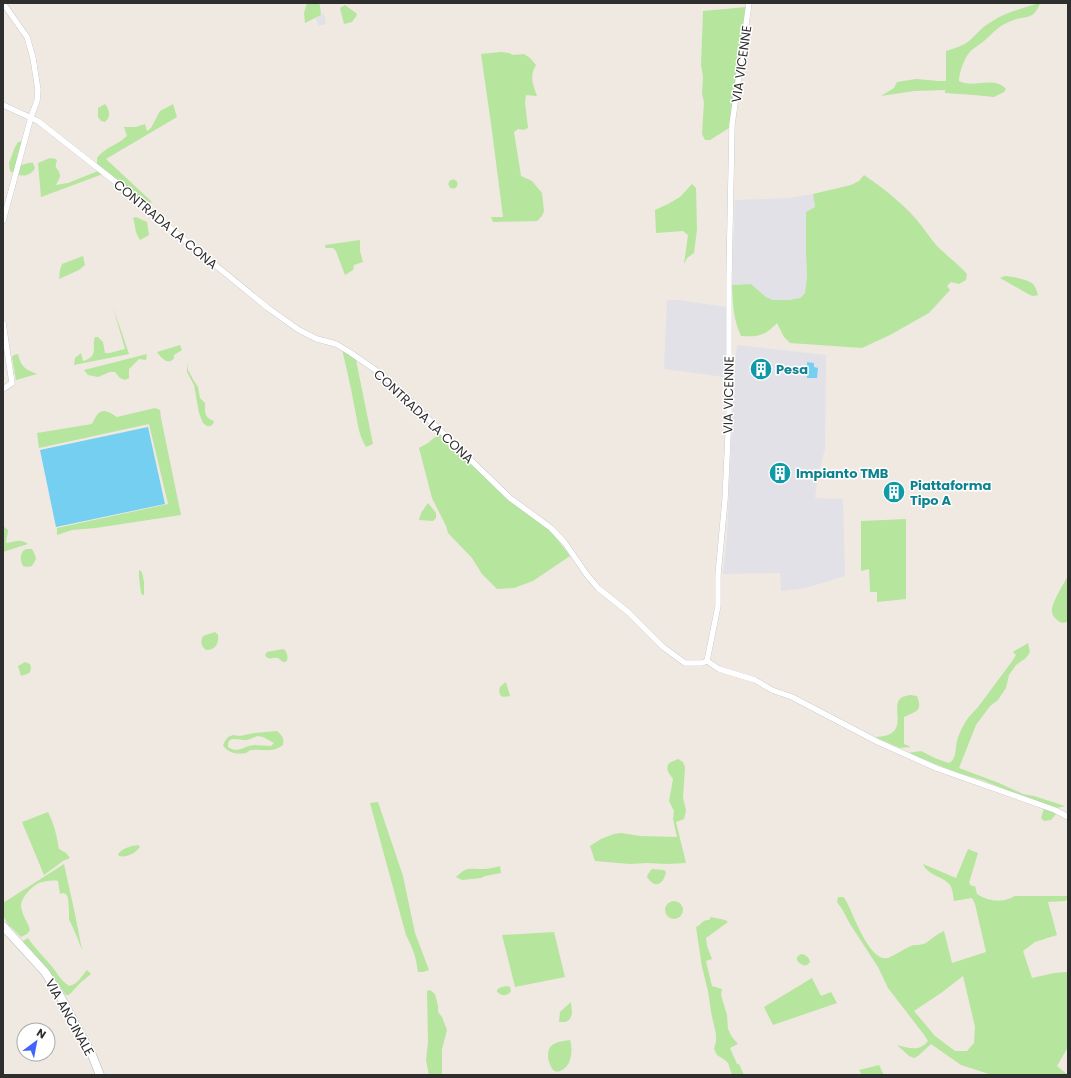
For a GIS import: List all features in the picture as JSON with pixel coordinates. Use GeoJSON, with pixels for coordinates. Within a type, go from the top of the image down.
{"type":"FeatureCollection","features":[{"type":"Feature","properties":{"kind":"main road","name":"VIA ANCINALE"},"geometry":{"type":"LineString","coordinates":[[3,926],[45,972],[59,994],[92,1055],[100,1075]]}},
{"type":"Feature","properties":{"kind":"street"},"geometry":{"type":"LineString","coordinates":[[3,3],[27,36],[33,58],[38,90],[37,101],[31,117],[3,221]]}},
{"type":"Feature","properties":{"kind":"street","name":"VIA VICENNE"},"geometry":{"type":"LineString","coordinates":[[707,661],[718,606],[718,575],[725,500],[729,412],[729,286],[732,126],[750,3]]}},
{"type":"Feature","properties":{"kind":"street","name":"CONTRADA LA CONA"},"geometry":{"type":"LineString","coordinates":[[3,105],[38,121],[122,187],[268,308],[299,330],[317,339],[336,344],[384,376],[510,498],[550,528],[565,543],[598,588],[628,612],[663,647],[686,663],[707,661]]}},
{"type":"Feature","properties":{"kind":"street"},"geometry":{"type":"LineString","coordinates":[[3,323],[12,383],[3,389]]}},
{"type":"Feature","properties":{"kind":"street"},"geometry":{"type":"LineString","coordinates":[[707,661],[719,669],[755,680],[772,690],[792,697],[878,742],[929,765],[1056,810],[1068,817]]}},
{"type":"Feature","properties":{"kind":"shaded area"},"geometry":{"type":"Polygon","coordinates":[[[324,13],[326,24],[318,26],[316,18],[324,13]]]}},
{"type":"Feature","properties":{"kind":"shaded area"},"geometry":{"type":"Polygon","coordinates":[[[813,194],[815,207],[806,212],[807,276],[805,293],[800,298],[773,300],[766,297],[751,284],[732,285],[735,200],[789,198],[813,194]]]}},
{"type":"Feature","properties":{"kind":"shaded area"},"geometry":{"type":"Polygon","coordinates":[[[667,300],[678,300],[726,307],[726,377],[664,369],[667,300]]]}},
{"type":"Feature","properties":{"kind":"shaded area"},"geometry":{"type":"Polygon","coordinates":[[[737,345],[826,355],[825,449],[818,476],[815,498],[843,499],[845,576],[806,588],[781,591],[780,573],[723,574],[727,536],[737,345]]]}},
{"type":"Feature","properties":{"kind":"green space"},"geometry":{"type":"Polygon","coordinates":[[[307,3],[319,3],[321,15],[305,23],[304,13],[307,3]]]}},
{"type":"Feature","properties":{"kind":"green space"},"geometry":{"type":"Polygon","coordinates":[[[1040,3],[1038,9],[1032,15],[1006,23],[996,30],[972,50],[962,66],[959,81],[971,84],[990,82],[996,83],[1006,89],[1004,92],[994,97],[945,93],[945,90],[914,91],[881,96],[894,88],[897,82],[916,79],[946,81],[946,51],[967,43],[985,26],[996,19],[1008,13],[1040,3]]]}},
{"type":"Feature","properties":{"kind":"green space"},"geometry":{"type":"Polygon","coordinates":[[[345,5],[357,15],[352,22],[344,24],[340,8],[345,5]]]}},
{"type":"Feature","properties":{"kind":"green space"},"geometry":{"type":"Polygon","coordinates":[[[746,7],[729,128],[710,140],[705,140],[702,134],[704,102],[702,94],[703,77],[701,65],[703,11],[746,7]]]}},
{"type":"Feature","properties":{"kind":"green space"},"geometry":{"type":"Polygon","coordinates":[[[501,52],[513,55],[524,54],[536,65],[532,77],[537,96],[526,95],[525,103],[528,128],[524,130],[518,129],[514,132],[521,176],[532,181],[542,193],[544,211],[542,216],[537,221],[493,222],[491,217],[503,217],[481,54],[501,52]]]}},
{"type":"Feature","properties":{"kind":"green space"},"geometry":{"type":"Polygon","coordinates":[[[105,104],[109,113],[105,122],[101,121],[98,117],[98,108],[105,104]]]}},
{"type":"Feature","properties":{"kind":"green space"},"geometry":{"type":"Polygon","coordinates":[[[173,104],[177,117],[106,159],[152,202],[145,204],[97,164],[97,158],[104,151],[120,142],[127,136],[124,127],[136,127],[145,124],[147,131],[151,128],[160,111],[173,104]]]}},
{"type":"Feature","properties":{"kind":"green space"},"geometry":{"type":"Polygon","coordinates":[[[24,141],[18,165],[33,163],[35,168],[30,174],[24,176],[10,171],[9,163],[18,142],[24,141]]]}},
{"type":"Feature","properties":{"kind":"green space"},"geometry":{"type":"Polygon","coordinates":[[[50,158],[56,159],[57,161],[56,167],[60,175],[56,185],[68,183],[98,171],[103,174],[41,197],[38,163],[50,158]]]}},
{"type":"Feature","properties":{"kind":"green space"},"geometry":{"type":"Polygon","coordinates":[[[864,175],[892,196],[919,222],[937,246],[967,274],[966,280],[959,284],[951,282],[947,286],[950,290],[929,313],[890,335],[862,348],[790,343],[784,337],[777,323],[769,331],[761,335],[741,336],[735,317],[732,285],[751,284],[766,297],[773,300],[800,298],[805,293],[807,276],[806,212],[815,207],[813,194],[851,185],[859,181],[864,175]]]}},
{"type":"Feature","properties":{"kind":"green space"},"geometry":{"type":"Polygon","coordinates":[[[451,180],[455,180],[457,184],[455,188],[451,188],[449,186],[449,182],[451,180]]]}},
{"type":"Feature","properties":{"kind":"green space"},"geometry":{"type":"Polygon","coordinates":[[[692,184],[696,188],[697,229],[694,253],[687,258],[684,264],[688,235],[683,231],[656,233],[655,210],[680,197],[692,184]]]}},
{"type":"Feature","properties":{"kind":"green space"},"geometry":{"type":"Polygon","coordinates":[[[136,217],[147,222],[149,235],[140,240],[133,218],[136,217]]]}},
{"type":"Feature","properties":{"kind":"green space"},"geometry":{"type":"Polygon","coordinates":[[[360,240],[360,251],[363,262],[354,265],[353,270],[345,275],[336,251],[333,248],[326,248],[325,245],[360,240]]]}},
{"type":"Feature","properties":{"kind":"green space"},"geometry":{"type":"Polygon","coordinates":[[[83,256],[85,265],[79,270],[59,279],[62,264],[83,256]]]}},
{"type":"Feature","properties":{"kind":"green space"},"geometry":{"type":"Polygon","coordinates":[[[1005,276],[1032,283],[1035,286],[1038,295],[1030,295],[1000,278],[1005,276]]]}},
{"type":"Feature","properties":{"kind":"green space"},"geometry":{"type":"Polygon","coordinates":[[[113,307],[129,354],[74,365],[75,358],[81,353],[83,361],[91,357],[94,351],[95,337],[98,337],[103,342],[105,353],[125,349],[113,307]]]}},
{"type":"Feature","properties":{"kind":"green space"},"geometry":{"type":"Polygon","coordinates":[[[180,345],[182,350],[174,355],[174,358],[170,361],[163,359],[157,352],[180,345]]]}},
{"type":"Feature","properties":{"kind":"green space"},"geometry":{"type":"Polygon","coordinates":[[[342,349],[351,354],[356,360],[373,444],[366,447],[359,431],[342,349]]]}},
{"type":"Feature","properties":{"kind":"green space"},"geometry":{"type":"Polygon","coordinates":[[[18,354],[24,367],[37,374],[16,380],[12,357],[18,354]]]}},
{"type":"Feature","properties":{"kind":"green space"},"geometry":{"type":"Polygon","coordinates":[[[147,354],[146,360],[139,359],[129,369],[129,378],[125,380],[120,378],[115,372],[110,372],[98,377],[88,375],[84,370],[147,354]]]}},
{"type":"Feature","properties":{"kind":"green space"},"geometry":{"type":"Polygon","coordinates":[[[187,363],[188,370],[198,387],[200,398],[205,403],[206,414],[208,418],[214,421],[211,426],[207,426],[203,423],[199,413],[194,385],[187,372],[187,363]]]}},
{"type":"Feature","properties":{"kind":"green space"},"geometry":{"type":"Polygon","coordinates":[[[155,408],[160,410],[181,515],[96,528],[72,530],[57,535],[57,528],[168,504],[149,424],[39,448],[37,433],[92,424],[97,415],[102,411],[109,412],[117,417],[155,408]]]}},
{"type":"Feature","properties":{"kind":"green space"},"geometry":{"type":"Polygon","coordinates":[[[440,433],[507,499],[551,531],[570,556],[533,581],[514,588],[497,589],[482,574],[472,558],[448,533],[432,498],[419,448],[440,433]]]}},
{"type":"Feature","properties":{"kind":"green space"},"geometry":{"type":"Polygon","coordinates":[[[428,503],[436,513],[436,518],[433,521],[419,520],[421,513],[428,503]]]}},
{"type":"Feature","properties":{"kind":"green space"},"geometry":{"type":"Polygon","coordinates":[[[906,519],[906,599],[877,602],[877,592],[870,592],[869,569],[861,571],[861,521],[906,519]]]}},
{"type":"Feature","properties":{"kind":"green space"},"geometry":{"type":"Polygon","coordinates":[[[3,526],[8,530],[6,543],[20,541],[28,544],[3,552],[3,526]]]}},
{"type":"Feature","properties":{"kind":"green space"},"geometry":{"type":"Polygon","coordinates":[[[26,549],[32,549],[36,559],[32,566],[27,567],[23,566],[21,562],[21,555],[26,549]]]}},
{"type":"Feature","properties":{"kind":"green space"},"geometry":{"type":"Polygon","coordinates":[[[139,570],[142,572],[144,582],[144,595],[141,593],[139,570]]]}},
{"type":"Feature","properties":{"kind":"green space"},"geometry":{"type":"Polygon","coordinates":[[[1068,576],[1067,622],[1062,623],[1054,617],[1052,608],[1068,576]]]}},
{"type":"Feature","properties":{"kind":"green space"},"geometry":{"type":"Polygon","coordinates":[[[215,632],[218,635],[216,646],[212,649],[206,650],[202,644],[203,636],[215,632]]]}},
{"type":"Feature","properties":{"kind":"green space"},"geometry":{"type":"Polygon","coordinates":[[[1028,643],[1030,652],[1026,658],[1016,665],[1009,675],[1006,688],[998,700],[990,706],[976,725],[959,768],[1023,794],[1065,806],[1057,808],[982,780],[958,773],[908,753],[921,751],[949,763],[952,761],[955,756],[956,744],[959,735],[968,718],[1013,660],[1016,655],[1013,652],[1028,643]]]}},
{"type":"Feature","properties":{"kind":"green space"},"geometry":{"type":"Polygon","coordinates":[[[283,649],[285,650],[287,656],[286,662],[283,662],[278,658],[268,658],[265,655],[267,652],[283,649]]]}},
{"type":"Feature","properties":{"kind":"green space"},"geometry":{"type":"Polygon","coordinates":[[[25,662],[30,664],[31,669],[28,674],[21,676],[18,666],[25,662]]]}},
{"type":"Feature","properties":{"kind":"green space"},"geometry":{"type":"Polygon","coordinates":[[[506,682],[510,696],[504,697],[501,696],[499,690],[506,682]]]}},
{"type":"Feature","properties":{"kind":"green space"},"geometry":{"type":"Polygon","coordinates":[[[910,695],[917,696],[919,701],[919,708],[915,712],[904,717],[904,744],[911,747],[900,748],[875,737],[887,735],[893,732],[897,727],[898,702],[902,697],[910,695]]]}},
{"type":"Feature","properties":{"kind":"green space"},"geometry":{"type":"Polygon","coordinates":[[[277,731],[283,738],[283,745],[272,750],[252,750],[239,754],[230,752],[223,745],[228,737],[233,735],[240,736],[277,731]],[[257,736],[247,740],[232,739],[228,743],[228,747],[238,750],[254,745],[271,746],[274,743],[263,737],[257,736]]]}},
{"type":"Feature","properties":{"kind":"green space"},"geometry":{"type":"Polygon","coordinates":[[[678,759],[683,762],[685,767],[683,798],[686,810],[684,819],[676,822],[686,863],[630,864],[595,861],[590,846],[601,839],[614,834],[621,833],[640,836],[677,837],[673,819],[674,811],[669,801],[673,779],[667,768],[669,763],[678,759]]]}},
{"type":"Feature","properties":{"kind":"green space"},"geometry":{"type":"Polygon","coordinates":[[[378,802],[403,876],[415,933],[429,970],[423,972],[418,972],[414,953],[406,935],[370,803],[378,802]]]}},
{"type":"Feature","properties":{"kind":"green space"},"geometry":{"type":"Polygon","coordinates":[[[1044,808],[1056,814],[1051,820],[1044,821],[1041,818],[1044,808]]]}},
{"type":"Feature","properties":{"kind":"green space"},"geometry":{"type":"Polygon","coordinates":[[[48,812],[55,830],[59,849],[66,853],[70,858],[63,861],[44,875],[22,822],[48,812]]]}},
{"type":"Feature","properties":{"kind":"green space"},"geometry":{"type":"Polygon","coordinates":[[[138,845],[140,847],[128,856],[119,856],[118,854],[124,849],[138,845]]]}},
{"type":"Feature","properties":{"kind":"green space"},"geometry":{"type":"Polygon","coordinates":[[[968,849],[978,853],[969,883],[972,886],[975,886],[977,894],[986,899],[1001,901],[1015,896],[1068,896],[1065,901],[1048,902],[1057,935],[1035,942],[1023,951],[1032,978],[1054,973],[1068,972],[1068,1047],[1057,1066],[1068,1075],[992,1075],[961,1065],[931,1044],[914,1058],[909,1056],[897,1045],[917,1048],[921,1047],[928,1041],[888,988],[878,967],[837,902],[838,897],[843,897],[845,899],[862,935],[874,953],[881,957],[888,958],[911,946],[926,943],[944,931],[952,963],[986,952],[975,904],[972,898],[954,901],[950,885],[928,871],[923,864],[956,878],[968,849]],[[963,976],[914,1011],[935,1036],[955,1051],[967,1051],[974,1043],[975,1027],[963,976]]]}},
{"type":"Feature","properties":{"kind":"green space"},"geometry":{"type":"Polygon","coordinates":[[[64,864],[82,950],[69,919],[68,898],[66,894],[60,894],[58,881],[39,883],[30,890],[23,899],[21,908],[30,930],[27,934],[21,937],[7,923],[3,915],[3,903],[64,864]]]}},
{"type":"Feature","properties":{"kind":"green space"},"geometry":{"type":"Polygon","coordinates":[[[500,866],[501,873],[481,878],[462,880],[456,877],[468,869],[485,869],[500,866]]]}},
{"type":"Feature","properties":{"kind":"green space"},"geometry":{"type":"Polygon","coordinates":[[[652,869],[664,870],[666,872],[663,880],[658,884],[653,883],[647,877],[652,869]]]}},
{"type":"Feature","properties":{"kind":"green space"},"geometry":{"type":"Polygon","coordinates":[[[674,901],[680,904],[683,910],[680,916],[674,919],[668,916],[665,910],[668,904],[674,901]]]}},
{"type":"Feature","properties":{"kind":"green space"},"geometry":{"type":"Polygon","coordinates":[[[711,917],[728,922],[706,938],[707,946],[712,959],[706,961],[712,986],[722,989],[721,995],[727,1015],[728,1029],[738,1044],[730,1048],[744,1075],[732,1075],[728,1063],[717,1055],[714,1049],[716,1034],[702,967],[696,927],[705,920],[709,920],[711,917]]]}},
{"type":"Feature","properties":{"kind":"green space"},"geometry":{"type":"Polygon","coordinates":[[[554,932],[565,977],[515,987],[502,935],[554,932]]]}},
{"type":"Feature","properties":{"kind":"green space"},"geometry":{"type":"Polygon","coordinates":[[[28,938],[69,986],[77,982],[87,970],[91,974],[71,993],[66,995],[49,971],[23,941],[28,938]]]}},
{"type":"Feature","properties":{"kind":"green space"},"geometry":{"type":"Polygon","coordinates":[[[801,954],[805,955],[809,959],[810,962],[807,965],[801,964],[797,960],[797,957],[801,954]]]}},
{"type":"Feature","properties":{"kind":"green space"},"geometry":{"type":"Polygon","coordinates":[[[812,978],[821,996],[831,992],[837,1003],[773,1025],[764,1007],[812,978]]]}},
{"type":"Feature","properties":{"kind":"green space"},"geometry":{"type":"Polygon","coordinates":[[[506,986],[510,987],[511,991],[508,994],[503,995],[497,992],[499,988],[506,986]]]}},
{"type":"Feature","properties":{"kind":"green space"},"geometry":{"type":"Polygon","coordinates":[[[430,990],[435,994],[438,1012],[442,1017],[447,1030],[442,1049],[442,1075],[429,1075],[426,1060],[428,1042],[427,991],[430,990]]]}},
{"type":"Feature","properties":{"kind":"green space"},"geometry":{"type":"Polygon","coordinates":[[[571,1002],[572,1014],[570,1019],[566,1022],[559,1022],[560,1012],[571,1002]]]}},
{"type":"Feature","properties":{"kind":"green space"},"geometry":{"type":"Polygon","coordinates":[[[570,1040],[570,1061],[561,1071],[554,1071],[549,1062],[548,1051],[552,1045],[556,1043],[570,1040]]]}},
{"type":"Feature","properties":{"kind":"green space"},"geometry":{"type":"Polygon","coordinates":[[[879,1065],[884,1075],[862,1075],[859,1070],[879,1065]]]}},
{"type":"Feature","properties":{"kind":"water"},"geometry":{"type":"Polygon","coordinates":[[[807,362],[814,363],[814,367],[818,368],[817,378],[807,378],[807,362]]]}},
{"type":"Feature","properties":{"kind":"water"},"geometry":{"type":"Polygon","coordinates":[[[148,427],[165,504],[56,527],[40,450],[148,427]]]}},
{"type":"Feature","properties":{"kind":"place","name":"Pesa"},"geometry":{"type":"Point","coordinates":[761,369]}},
{"type":"Feature","properties":{"kind":"place","name":"Impianto TMB"},"geometry":{"type":"Point","coordinates":[780,473]}},
{"type":"Feature","properties":{"kind":"place","name":"Piattaforma Tipo A"},"geometry":{"type":"Point","coordinates":[894,492]}}]}
